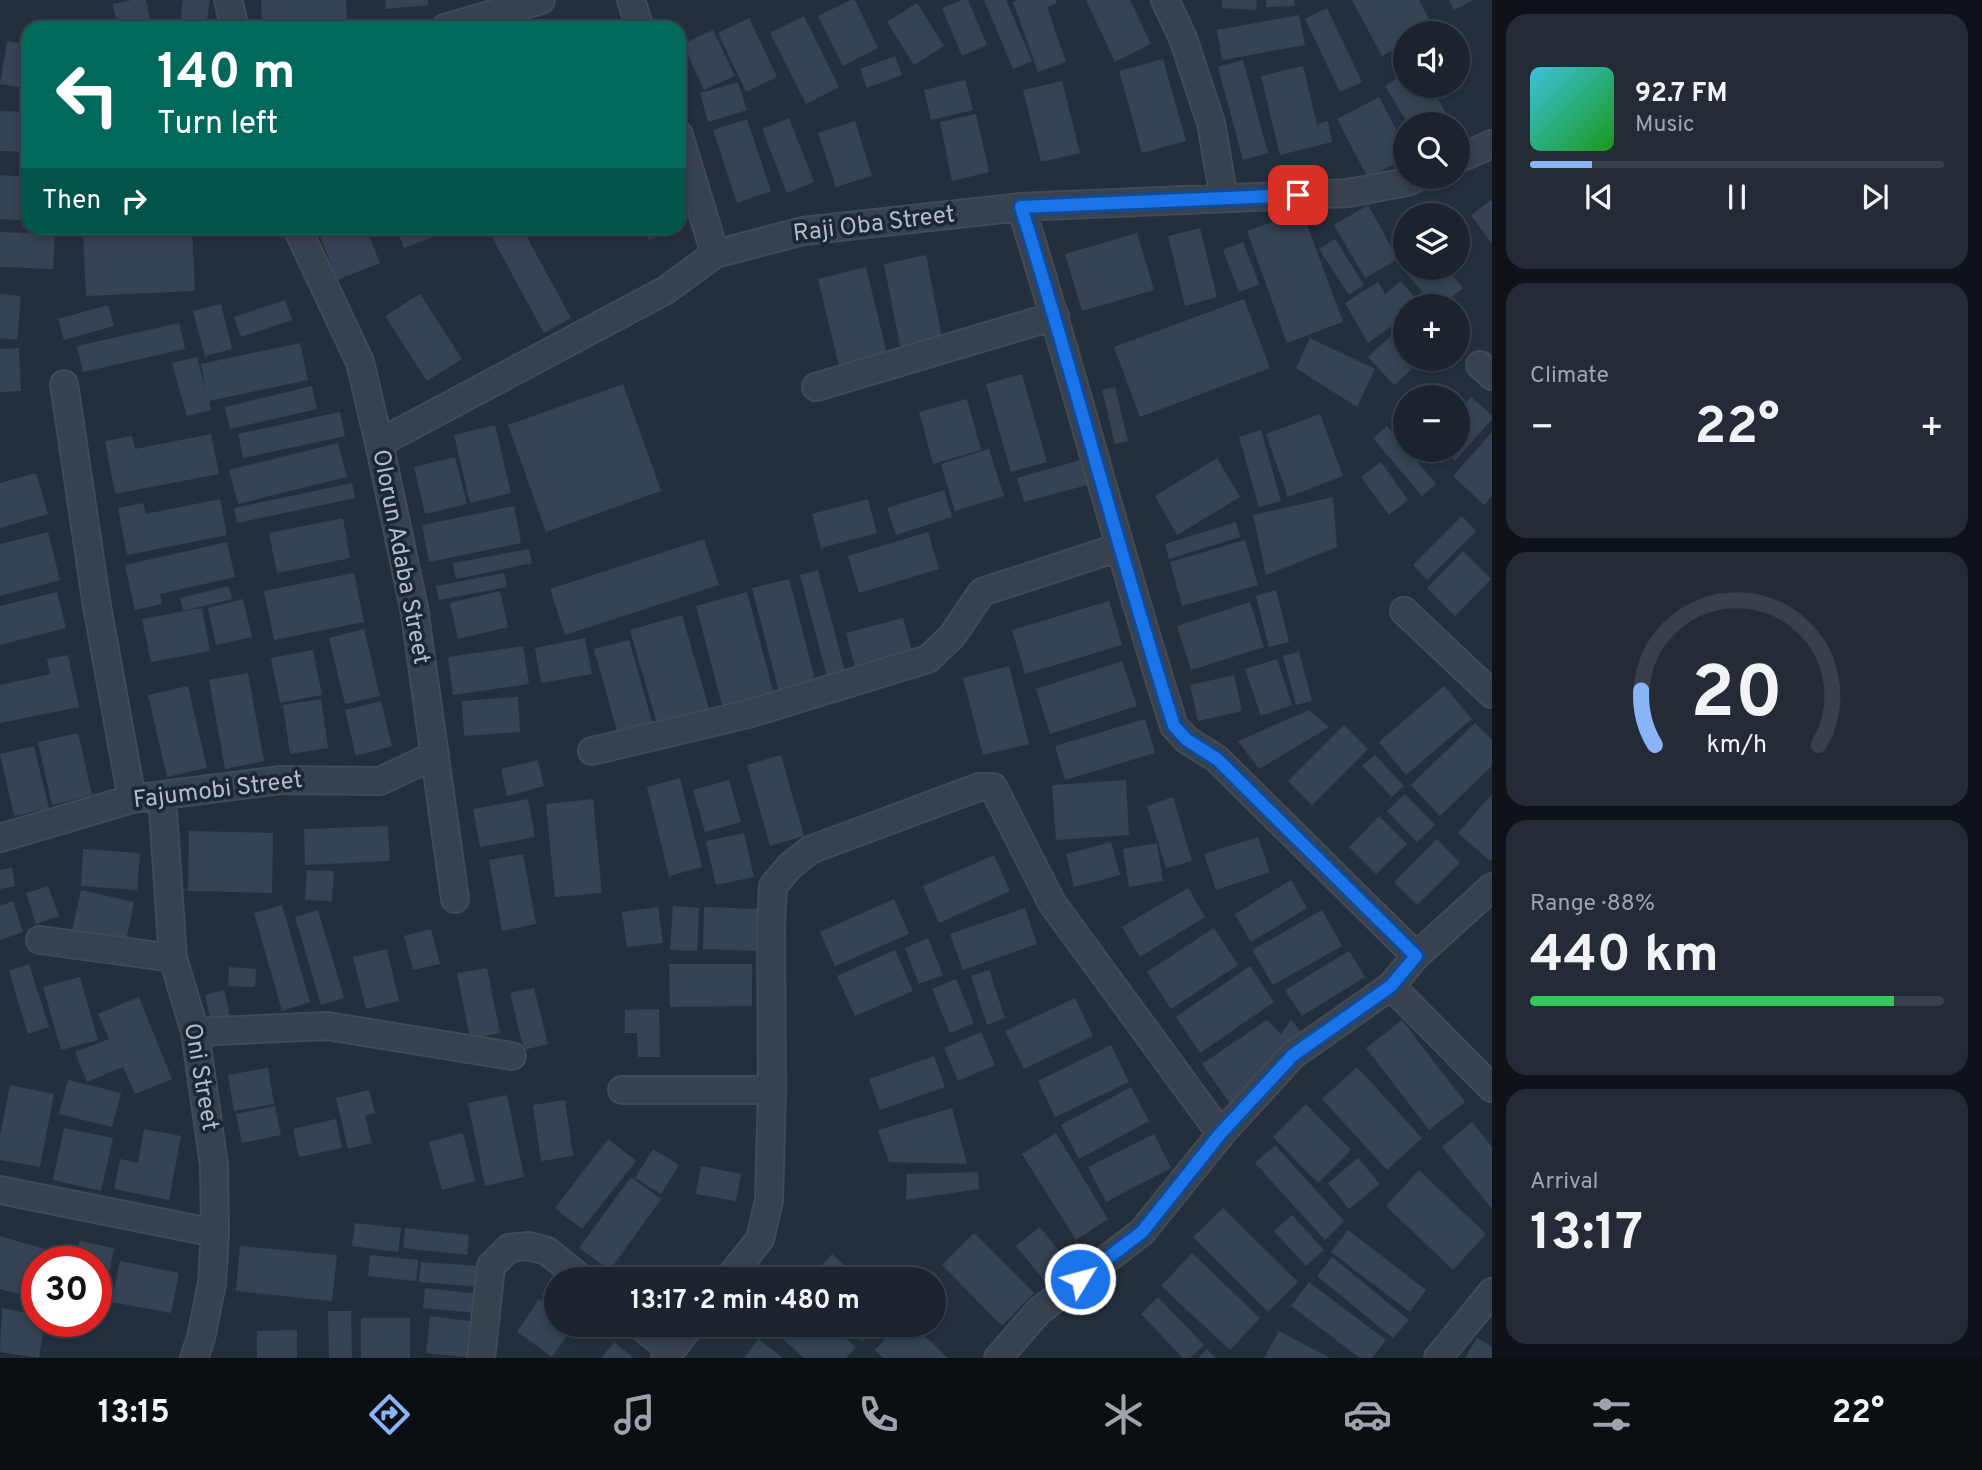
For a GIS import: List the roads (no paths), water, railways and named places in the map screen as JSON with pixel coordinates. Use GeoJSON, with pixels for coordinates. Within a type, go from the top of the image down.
{"type":"FeatureCollection","features":[{"type":"Feature","properties":{"kind":"street"},"geometry":{"type":"LineString","coordinates":[[228,0],[233,21]]}},
{"type":"Feature","properties":{"kind":"street"},"geometry":{"type":"LineString","coordinates":[[469,21],[541,0]]}},
{"type":"Feature","properties":{"kind":"street"},"geometry":{"type":"LineString","coordinates":[[631,0],[638,21]]}},
{"type":"Feature","properties":{"kind":"street"},"geometry":{"type":"LineString","coordinates":[[1165,0],[1183,38],[1211,123],[1224,198]]}},
{"type":"Feature","properties":{"kind":"street"},"geometry":{"type":"LineString","coordinates":[[1470,154],[1492,144]]}},
{"type":"Feature","properties":{"kind":"street"},"geometry":{"type":"LineString","coordinates":[[686,158],[715,254]]}},
{"type":"Feature","properties":{"kind":"street","name":"Raji Oba Street"},"geometry":{"type":"LineString","coordinates":[[379,443],[666,290],[715,254],[803,231],[1021,207],[1348,193],[1393,185]]}},
{"type":"Feature","properties":{"kind":"street"},"geometry":{"type":"LineString","coordinates":[[1021,207],[1174,726],[1187,740],[1217,759],[1416,956]]}},
{"type":"Feature","properties":{"kind":"street","name":"Olorun Adaba Street"},"geometry":{"type":"LineString","coordinates":[[300,235],[360,362],[379,443],[414,608],[455,900]]}},
{"type":"Feature","properties":{"kind":"street"},"geometry":{"type":"LineString","coordinates":[[816,387],[1055,316]]}},
{"type":"Feature","properties":{"kind":"street"},"geometry":{"type":"LineString","coordinates":[[64,384],[97,606],[132,799]]}},
{"type":"Feature","properties":{"kind":"street"},"geometry":{"type":"LineString","coordinates":[[592,751],[748,714],[928,659],[952,636],[982,592],[1120,547]]}},
{"type":"Feature","properties":{"kind":"street"},"geometry":{"type":"LineString","coordinates":[[1404,611],[1492,694]]}},
{"type":"Feature","properties":{"kind":"street","name":"Fajumobi Street"},"geometry":{"type":"LineString","coordinates":[[0,838],[132,799],[281,780],[380,781],[435,755]]}},
{"type":"Feature","properties":{"kind":"street"},"geometry":{"type":"LineString","coordinates":[[738,1267],[760,1239],[769,1201],[772,1090],[771,924],[774,886],[790,866],[810,850],[979,787],[993,787],[1052,903],[1220,1134]]}},
{"type":"Feature","properties":{"kind":"street","name":"Oni Street"},"geometry":{"type":"LineString","coordinates":[[162,796],[173,958],[195,1032],[214,1165],[215,1233],[212,1283],[201,1338],[194,1358]]}},
{"type":"Feature","properties":{"kind":"street"},"geometry":{"type":"LineString","coordinates":[[998,1358],[1039,1311],[1142,1232],[1220,1134],[1293,1055],[1391,986],[1416,956],[1492,887]]}},
{"type":"Feature","properties":{"kind":"street"},"geometry":{"type":"LineString","coordinates":[[40,940],[173,958]]}},
{"type":"Feature","properties":{"kind":"street"},"geometry":{"type":"LineString","coordinates":[[1391,986],[1492,1088]]}},
{"type":"Feature","properties":{"kind":"street"},"geometry":{"type":"LineString","coordinates":[[195,1032],[327,1026],[513,1056]]}},
{"type":"Feature","properties":{"kind":"street"},"geometry":{"type":"LineString","coordinates":[[622,1090],[772,1090]]}},
{"type":"Feature","properties":{"kind":"street"},"geometry":{"type":"LineString","coordinates":[[0,1191],[215,1233]]}},
{"type":"Feature","properties":{"kind":"street"},"geometry":{"type":"LineString","coordinates":[[481,1358],[491,1266],[509,1248],[529,1246],[547,1251],[567,1267]]}},
{"type":"Feature","properties":{"kind":"street"},"geometry":{"type":"LineString","coordinates":[[1438,1358],[1492,1292]]}},
{"type":"Feature","properties":{"kind":"street"},"geometry":{"type":"LineString","coordinates":[[651,1337],[668,1354],[681,1337]]}}]}
